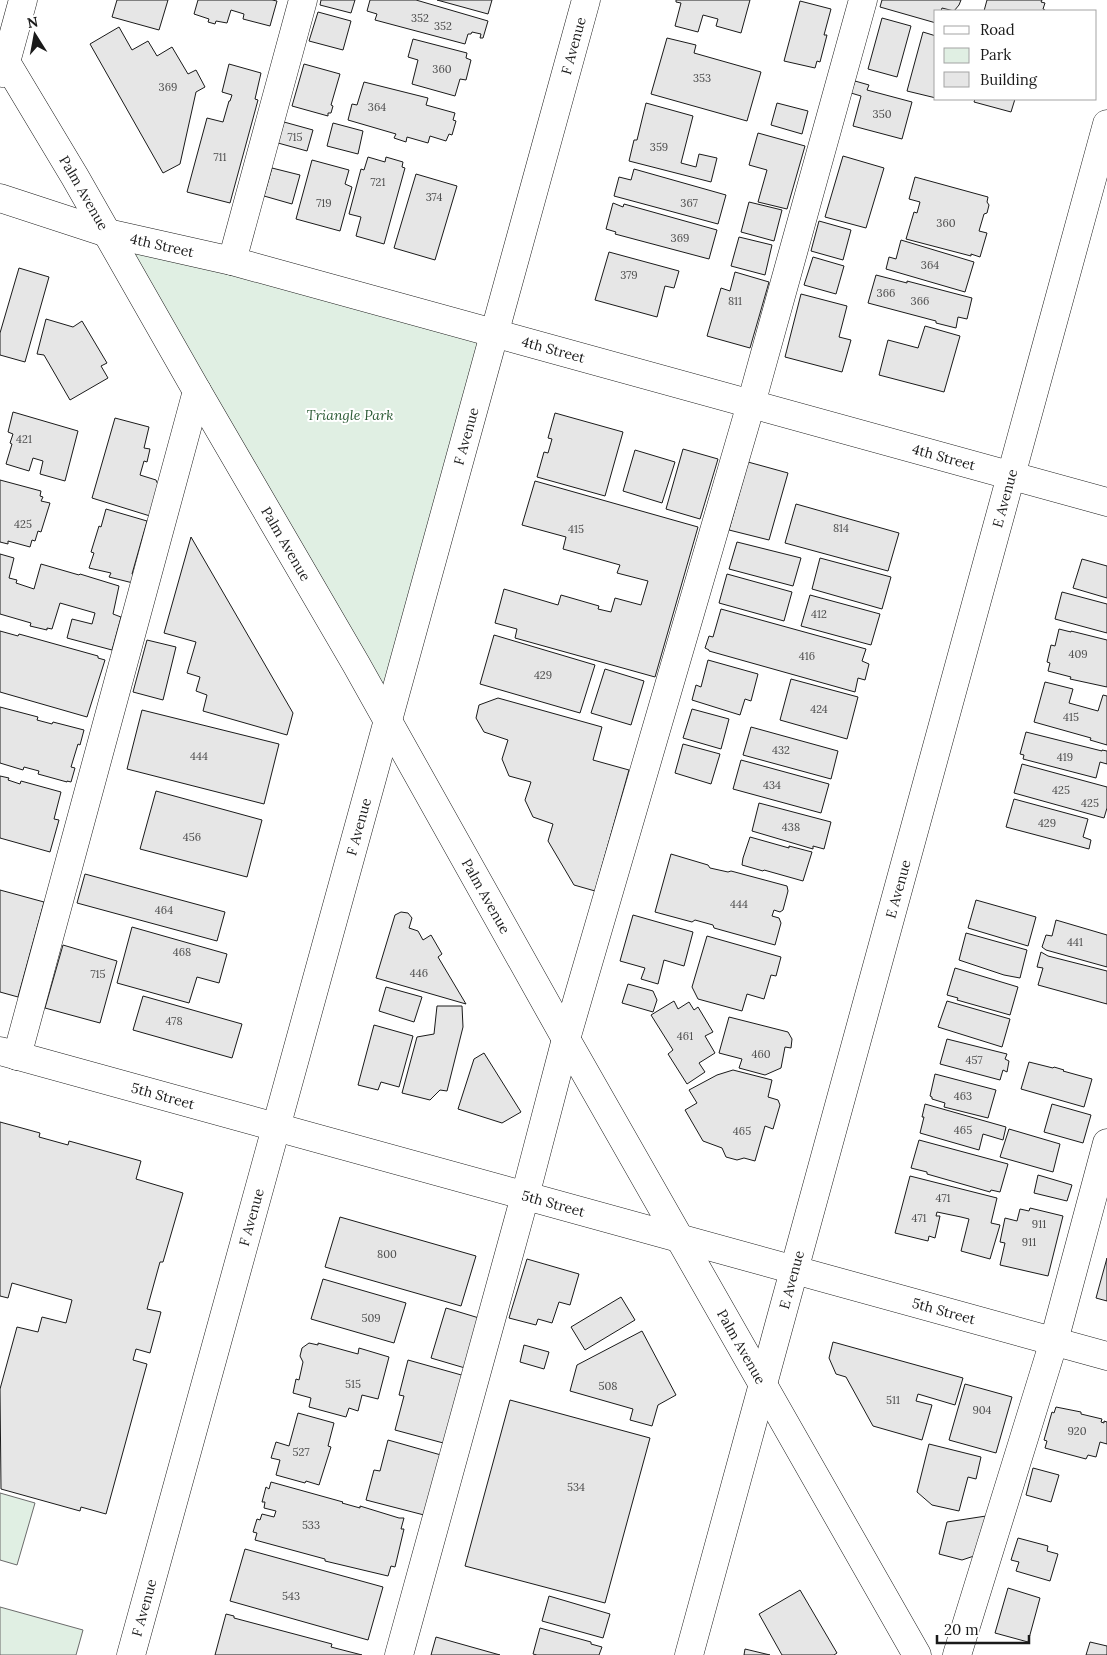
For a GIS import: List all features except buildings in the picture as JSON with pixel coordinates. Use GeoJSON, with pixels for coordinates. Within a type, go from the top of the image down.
{"type":"FeatureCollection","features":[{"type":"Feature","properties":{"kind":"street"},"geometry":{"type":"LineString","coordinates":[[2,67],[24,0]]}},
{"type":"Feature","properties":{"kind":"street"},"geometry":{"type":"LineString","coordinates":[[232,261],[304,0]]}},
{"type":"Feature","properties":{"kind":"street","name":"F Avenue"},"geometry":{"type":"LineString","coordinates":[[131,1655],[586,0]]}},
{"type":"Feature","properties":{"kind":"street"},"geometry":{"type":"LineString","coordinates":[[399,1655],[526,1196],[566,1039],[751,404],[863,0]]}},
{"type":"Feature","properties":{"kind":"street","name":"Palm Avenue"},"geometry":{"type":"LineString","coordinates":[[2,67],[75,177],[388,721],[566,1039],[917,1655]]}},
{"type":"Feature","properties":{"kind":"street","name":"E Avenue"},"geometry":{"type":"LineString","coordinates":[[690,1655],[1107,124]]}},
{"type":"Feature","properties":{"kind":"street","name":"4th Street"},"geometry":{"type":"LineString","coordinates":[[0,198],[107,233],[232,261],[1107,502]]}},
{"type":"Feature","properties":{"kind":"street"},"geometry":{"type":"LineString","coordinates":[[8,1053],[197,391]]}},
{"type":"Feature","properties":{"kind":"street","name":"5th Street"},"geometry":{"type":"LineString","coordinates":[[8,1053],[1107,1356]]}},
{"type":"Feature","properties":{"kind":"street"},"geometry":{"type":"LineString","coordinates":[[957,1655],[1054,1341],[1107,1142]]}},
{"type":"Feature","properties":{"kind":"green space","name":"Triangle Park"},"geometry":{"type":"Polygon","coordinates":[[[115,231],[490,336],[390,716],[115,231]]]}},
{"type":"Feature","properties":{"kind":"green space"},"geometry":{"type":"Polygon","coordinates":[[[0,1493],[35,1503],[17,1565],[0,1560],[0,1493]]]}},
{"type":"Feature","properties":{"kind":"green space"},"geometry":{"type":"Polygon","coordinates":[[[0,1607],[83,1630],[76,1655],[0,1655],[0,1607]]]}}]}
